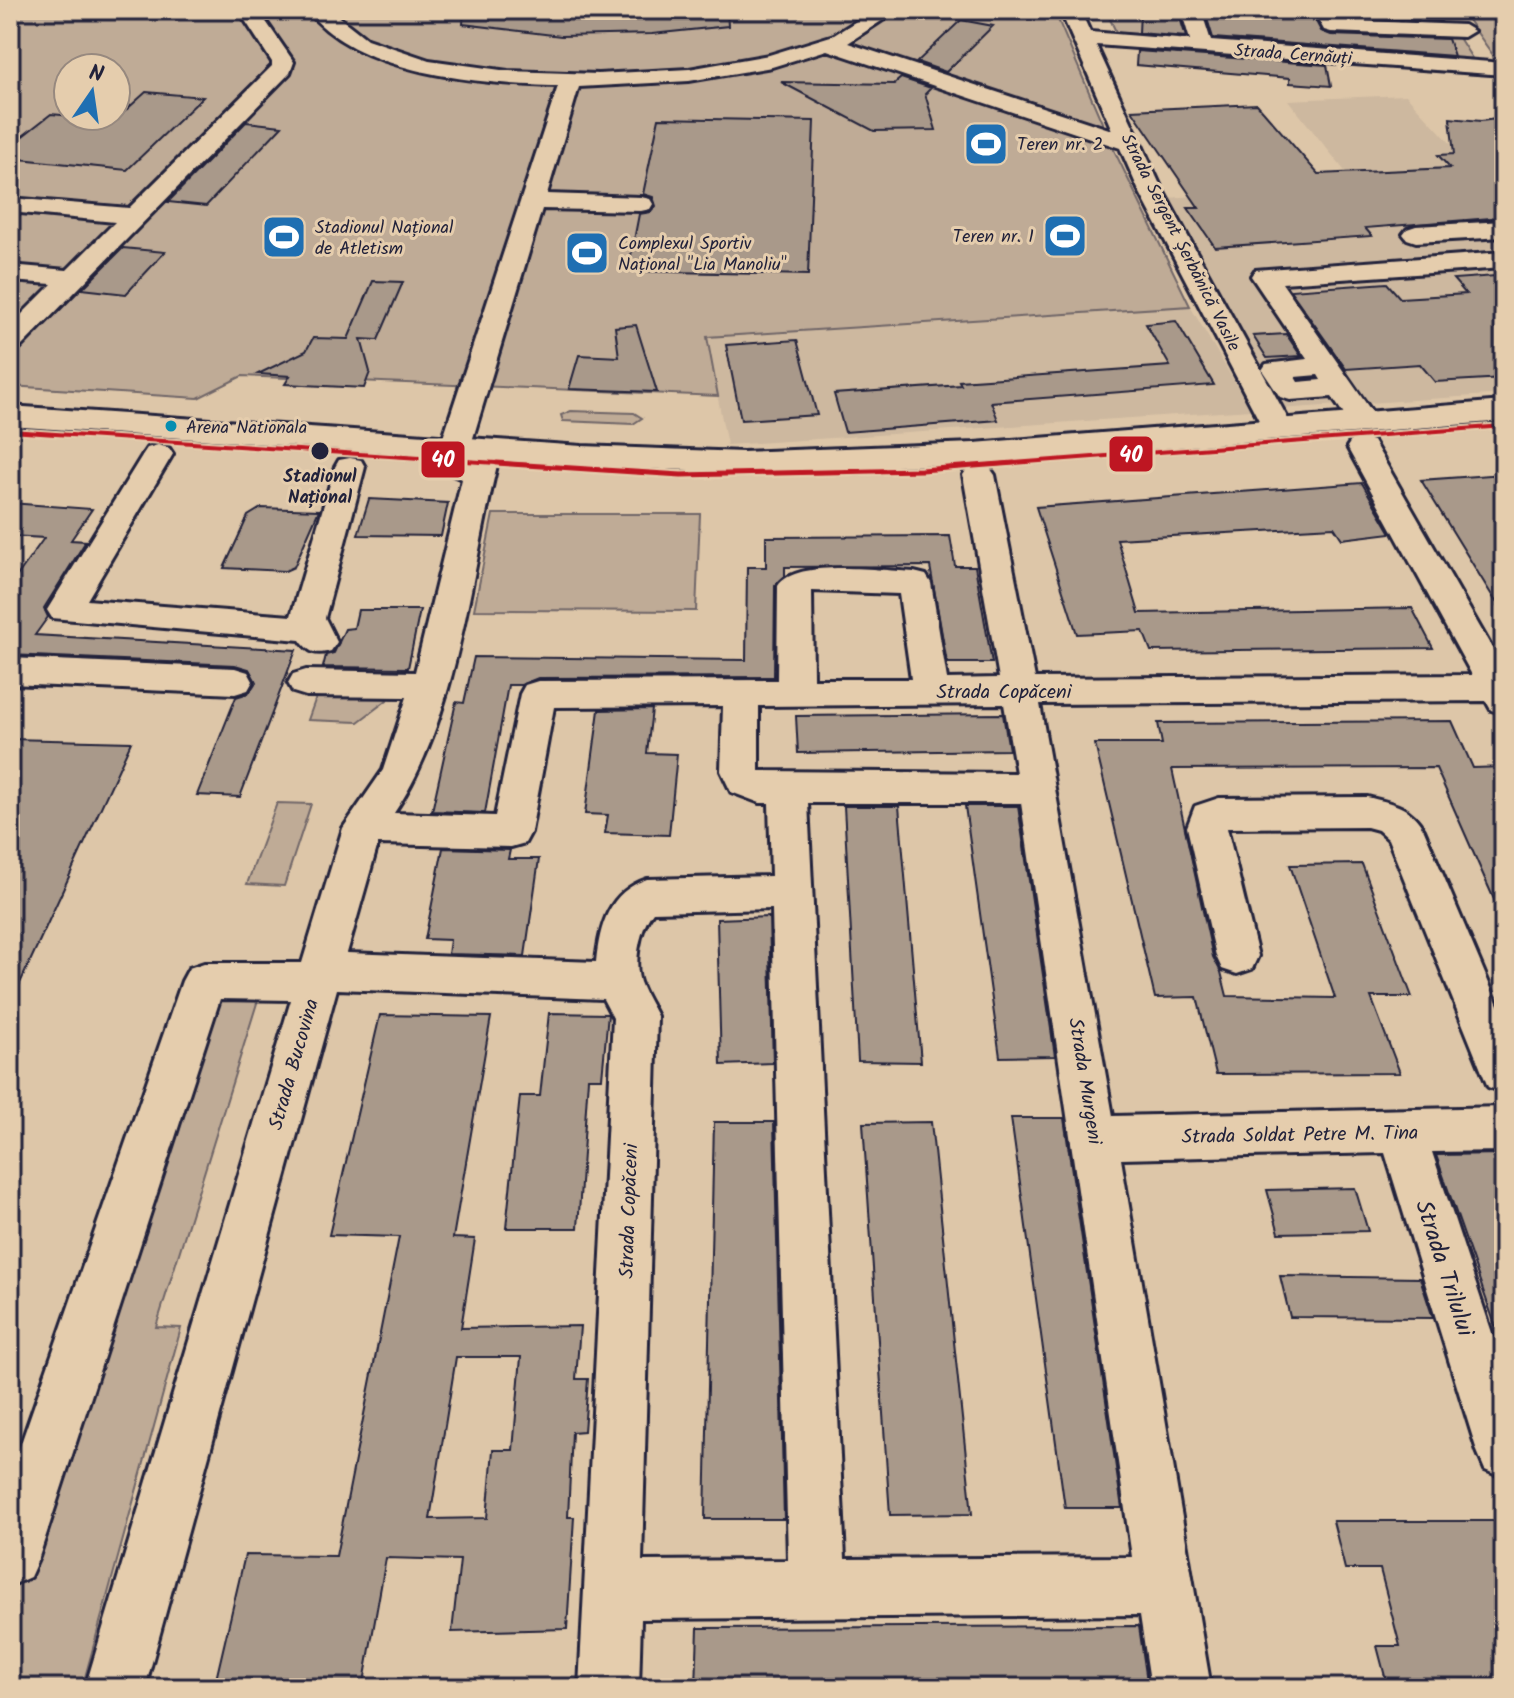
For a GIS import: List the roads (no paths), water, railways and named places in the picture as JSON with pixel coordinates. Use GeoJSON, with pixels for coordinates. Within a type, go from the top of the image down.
{"type":"FeatureCollection","features":[{"type":"Feature","properties":{"kind":"main road"},"geometry":{"type":"LineString","coordinates":[[10,416],[473,457],[649,485],[753,487],[979,475],[1363,434],[1504,411]]}},
{"type":"Feature","properties":{"kind":"main road"},"geometry":{"type":"LineString","coordinates":[[10,443],[350,467],[473,457],[795,461],[974,453],[1278,428],[1363,434],[1504,436]]}},
{"type":"Feature","properties":{"kind":"street"},"geometry":{"type":"LineString","coordinates":[[247,10],[276,15]]}},
{"type":"Feature","properties":{"kind":"street"},"geometry":{"type":"LineString","coordinates":[[10,342],[282,68],[283,62],[247,10]]}},
{"type":"Feature","properties":{"kind":"street"},"geometry":{"type":"LineString","coordinates":[[317,18],[363,44],[422,63],[501,76],[570,81],[644,80],[726,72],[778,62],[832,45],[869,25],[888,10]]}},
{"type":"Feature","properties":{"kind":"street","name":"Strada Sergent Șerbănică Vasile"},"geometry":{"type":"LineString","coordinates":[[1070,10],[1150,189],[1278,428]]}},
{"type":"Feature","properties":{"kind":"street"},"geometry":{"type":"LineString","coordinates":[[1191,10],[1203,47]]}},
{"type":"Feature","properties":{"kind":"street"},"geometry":{"type":"LineString","coordinates":[[1323,10],[1331,26],[1464,31]]}},
{"type":"Feature","properties":{"kind":"street"},"geometry":{"type":"LineString","coordinates":[[1451,10],[1499,74]]}},
{"type":"Feature","properties":{"kind":"street","name":"Strada Cernăuți"},"geometry":{"type":"LineString","coordinates":[[1082,38],[1499,74]]}},
{"type":"Feature","properties":{"kind":"street"},"geometry":{"type":"LineString","coordinates":[[832,45],[1129,143]]}},
{"type":"Feature","properties":{"kind":"street","name":"Strada Bucovina"},"geometry":{"type":"LineString","coordinates":[[115,1688],[363,828],[399,776],[444,634],[473,457],[532,201],[554,175],[570,81]]}},
{"type":"Feature","properties":{"kind":"street"},"geometry":{"type":"LineString","coordinates":[[532,201],[641,204]]}},
{"type":"Feature","properties":{"kind":"street"},"geometry":{"type":"LineString","coordinates":[[10,205],[134,216]]}},
{"type":"Feature","properties":{"kind":"street"},"geometry":{"type":"LineString","coordinates":[[1416,234],[1504,229]]}},
{"type":"Feature","properties":{"kind":"street"},"geometry":{"type":"LineString","coordinates":[[1502,692],[1333,377],[1264,276],[1504,260]]}},
{"type":"Feature","properties":{"kind":"street"},"geometry":{"type":"LineString","coordinates":[[10,273],[73,278]]}},
{"type":"Feature","properties":{"kind":"street"},"geometry":{"type":"LineString","coordinates":[[1253,328],[1233,285],[1269,283]]}},
{"type":"Feature","properties":{"kind":"street"},"geometry":{"type":"LineString","coordinates":[[158,454],[64,610],[314,636],[308,618],[350,467]]}},
{"type":"Feature","properties":{"kind":"street","name":"Strada Murgeni"},"geometry":{"type":"LineString","coordinates":[[979,475],[1038,788],[1181,1688]]}},
{"type":"Feature","properties":{"kind":"street"},"geometry":{"type":"LineString","coordinates":[[795,692],[795,586],[806,580],[914,583],[931,691]]}},
{"type":"Feature","properties":{"kind":"street"},"geometry":{"type":"LineString","coordinates":[[10,671],[235,681]]}},
{"type":"Feature","properties":{"kind":"street"},"geometry":{"type":"LineString","coordinates":[[306,683],[428,690]]}},
{"type":"Feature","properties":{"kind":"street","name":"Strada Copăceni"},"geometry":{"type":"LineString","coordinates":[[363,828],[511,832],[538,694],[1502,692]]}},
{"type":"Feature","properties":{"kind":"street"},"geometry":{"type":"LineString","coordinates":[[741,693],[740,771],[745,782],[760,788],[1038,788]]}},
{"type":"Feature","properties":{"kind":"street"},"geometry":{"type":"LineString","coordinates":[[788,789],[818,1589]]}},
{"type":"Feature","properties":{"kind":"street"},"geometry":{"type":"LineString","coordinates":[[1237,956],[1207,827],[1209,817],[1219,813],[1367,812],[1391,818],[1404,830],[1504,1073]]}},
{"type":"Feature","properties":{"kind":"street","name":"Strada Copăceni"},"geometry":{"type":"LineString","coordinates":[[609,1688],[635,1016],[618,981],[623,919],[641,897],[792,892]]}},
{"type":"Feature","properties":{"kind":"street"},"geometry":{"type":"LineString","coordinates":[[10,1557],[204,981],[318,976],[618,981]]}},
{"type":"Feature","properties":{"kind":"street","name":"Strada Soldat Petre M. Tina"},"geometry":{"type":"LineString","coordinates":[[1096,1138],[1504,1129]]}},
{"type":"Feature","properties":{"kind":"street","name":"Strada Trilului"},"geometry":{"type":"LineString","coordinates":[[1402,1132],[1504,1451]]}},
{"type":"Feature","properties":{"kind":"street"},"geometry":{"type":"LineString","coordinates":[[613,1590],[1165,1586]]}},
{"type":"Feature","properties":{"kind":"place","name":"Teren nr. 2"},"geometry":{"type":"Point","coordinates":[986,144]}},
{"type":"Feature","properties":{"kind":"place","name":"Teren nr. 1"},"geometry":{"type":"Point","coordinates":[1065,236]}},
{"type":"Feature","properties":{"kind":"place","name":"Stadionul Național de Atletism"},"geometry":{"type":"Point","coordinates":[284,237]}},
{"type":"Feature","properties":{"kind":"place","name":"Complexul Sportiv Național \"Lia Manoliu\""},"geometry":{"type":"Point","coordinates":[587,253]}},
{"type":"Feature","properties":{"kind":"place","name":"Arena Nationala"},"geometry":{"type":"Point","coordinates":[171,426]}},
{"type":"Feature","properties":{"kind":"place","name":"Stadionul Național"},"geometry":{"type":"Point","coordinates":[320,451]}}]}
